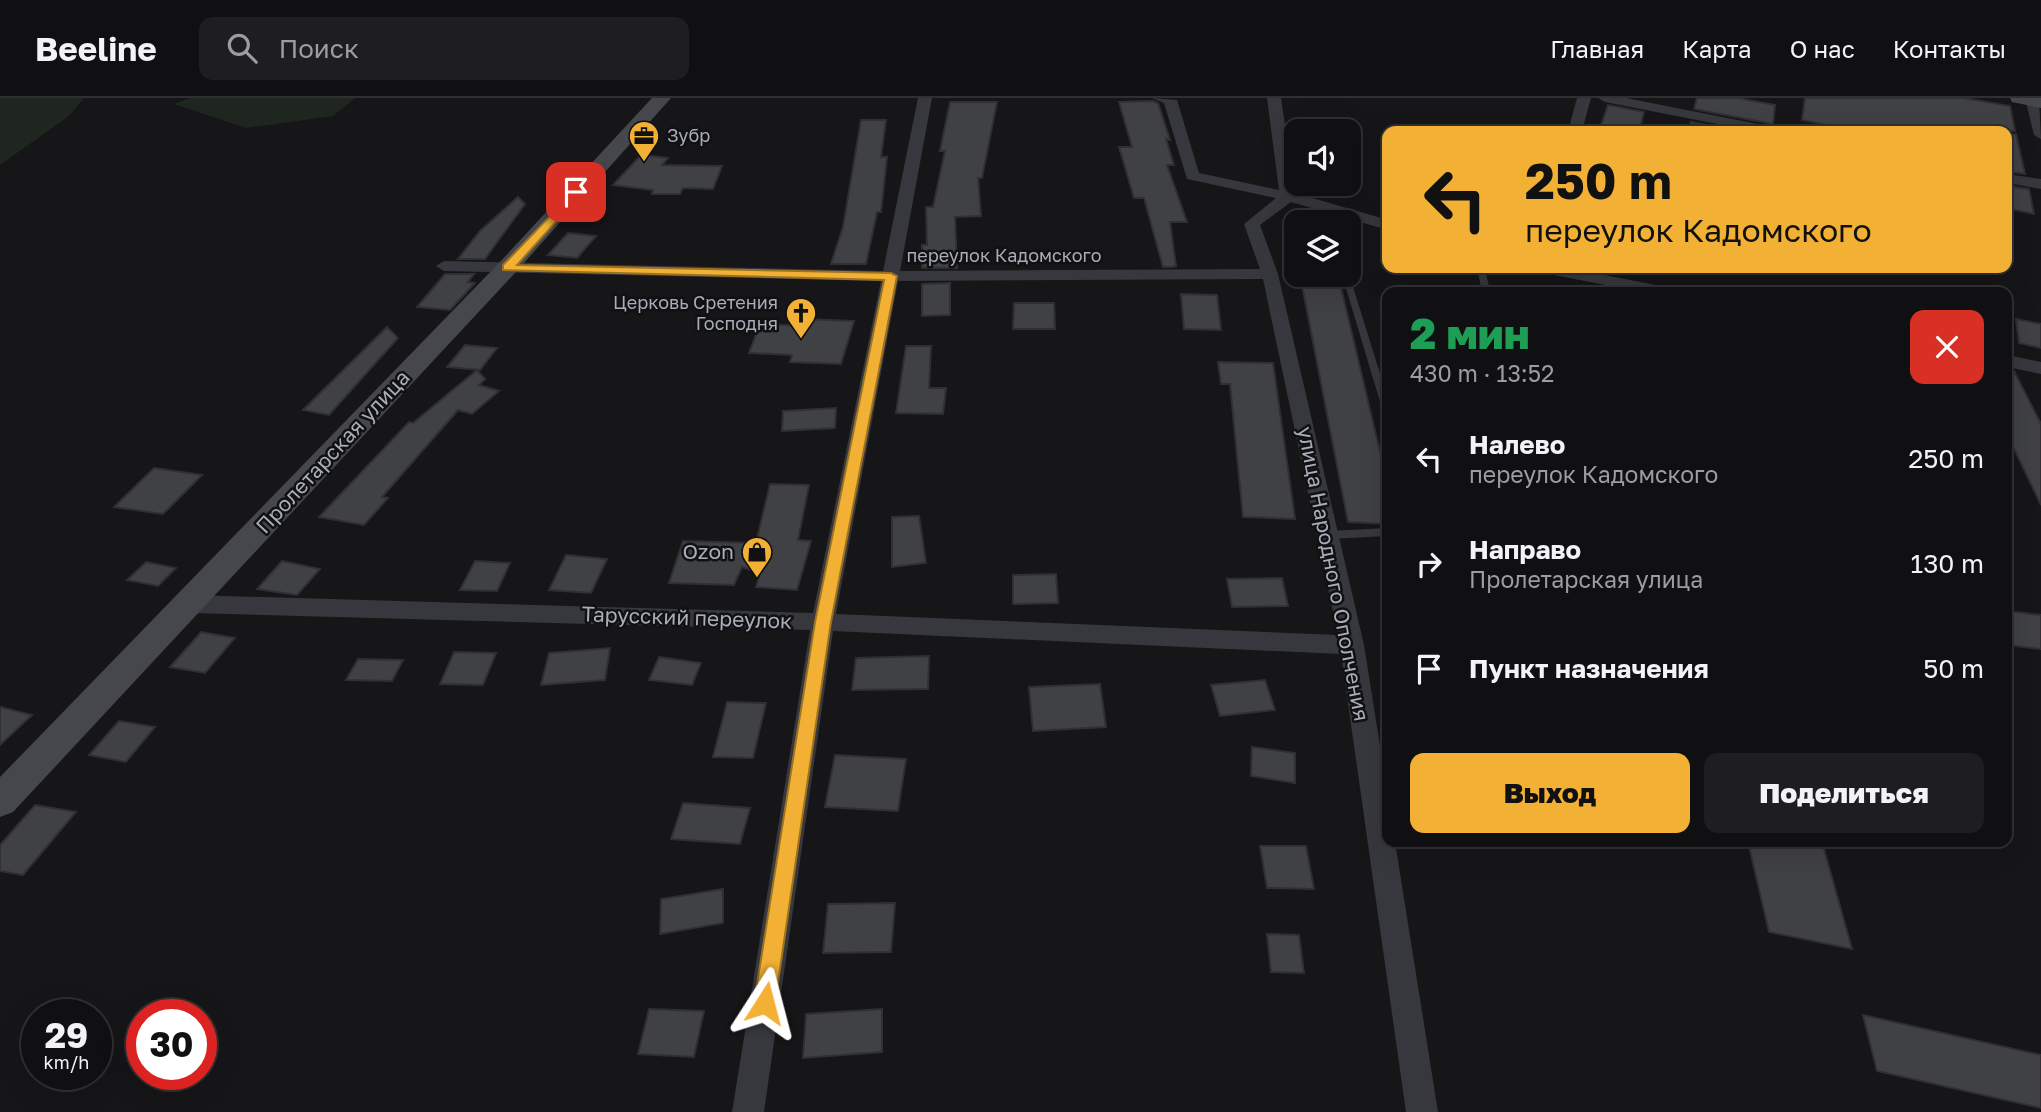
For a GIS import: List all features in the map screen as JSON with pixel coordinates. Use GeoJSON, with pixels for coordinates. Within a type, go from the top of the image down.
{"type":"FeatureCollection","features":[{"type":"Feature","properties":{"kind":"main road","name":"Пролетарская улица"},"geometry":{"type":"LineString","coordinates":[[0,801],[507,268],[662,98]]}},
{"type":"Feature","properties":{"kind":"street"},"geometry":{"type":"LineString","coordinates":[[748,1112],[823,622],[925,98]]}},
{"type":"Feature","properties":{"kind":"street"},"geometry":{"type":"LineString","coordinates":[[1159,98],[1170,100],[1192,176],[1284,195]]}},
{"type":"Feature","properties":{"kind":"street"},"geometry":{"type":"LineString","coordinates":[[1274,98],[1284,168]]}},
{"type":"Feature","properties":{"kind":"street"},"geometry":{"type":"LineString","coordinates":[[1576,126],[1584,98]]}},
{"type":"Feature","properties":{"kind":"street"},"geometry":{"type":"LineString","coordinates":[[1605,98],[1748,126]]}},
{"type":"Feature","properties":{"kind":"street"},"geometry":{"type":"LineString","coordinates":[[2031,100],[2041,135]]}},
{"type":"Feature","properties":{"kind":"street"},"geometry":{"type":"LineString","coordinates":[[2012,179],[2041,184]]}},
{"type":"Feature","properties":{"kind":"street"},"geometry":{"type":"LineString","coordinates":[[1288,196],[1382,223]]}},
{"type":"Feature","properties":{"kind":"street","name":"улица Народного Ополчения"},"geometry":{"type":"LineString","coordinates":[[1288,196],[1252,224],[1270,274],[1352,645],[1382,845]]}},
{"type":"Feature","properties":{"kind":"street","name":"переулок Кадомского"},"geometry":{"type":"LineString","coordinates":[[444,266],[891,276],[1270,274]]}},
{"type":"Feature","properties":{"kind":"street"},"geometry":{"type":"LineString","coordinates":[[1569,273],[1641,287]]}},
{"type":"Feature","properties":{"kind":"street"},"geometry":{"type":"LineString","coordinates":[[2012,362],[2041,368]]}},
{"type":"Feature","properties":{"kind":"street","name":"Тарусский переулок"},"geometry":{"type":"LineString","coordinates":[[190,604],[823,622],[1352,645]]}},
{"type":"Feature","properties":{"kind":"street","name":"улица Народного Ополчения"},"geometry":{"type":"LineString","coordinates":[[1382,847],[1422,1112]]}},
{"type":"Feature","properties":{"kind":"lane"},"geometry":{"type":"LineString","coordinates":[[1325,205],[1326,210]]}},
{"type":"Feature","properties":{"kind":"lane"},"geometry":{"type":"LineString","coordinates":[[1350,287],[1382,395]]}},
{"type":"Feature","properties":{"kind":"lane"},"geometry":{"type":"LineString","coordinates":[[1328,535],[1382,532]]}},
{"type":"Feature","properties":{"kind":"shaded area"},"geometry":{"type":"Polygon","coordinates":[[[0,98],[84,98],[69,116],[0,165],[0,98]]]}},
{"type":"Feature","properties":{"kind":"shaded area"},"geometry":{"type":"Polygon","coordinates":[[[190,98],[355,98],[333,116],[246,128],[174,104],[190,98]]]}},
{"type":"Feature","properties":{"kind":"building"},"geometry":{"type":"Polygon","coordinates":[[[1697,98],[1738,98],[1775,105],[1773,124],[1694,109],[1697,98]]]}},
{"type":"Feature","properties":{"kind":"building"},"geometry":{"type":"Polygon","coordinates":[[[1805,98],[1964,98],[2010,106],[2015,131],[2012,131],[2012,126],[1832,126],[1802,120],[1805,98]]]}},
{"type":"Feature","properties":{"kind":"building"},"geometry":{"type":"Polygon","coordinates":[[[950,102],[997,102],[982,178],[978,178],[981,216],[955,217],[957,268],[922,268],[922,245],[927,245],[926,207],[933,207],[945,151],[940,151],[950,102]]]}},
{"type":"Feature","properties":{"kind":"building"},"geometry":{"type":"Polygon","coordinates":[[[1119,102],[1158,103],[1170,140],[1166,139],[1174,165],[1167,165],[1187,222],[1170,222],[1176,266],[1172,267],[1163,267],[1144,198],[1134,198],[1119,147],[1132,147],[1119,102]]]}},
{"type":"Feature","properties":{"kind":"building"},"geometry":{"type":"Polygon","coordinates":[[[1608,105],[1644,112],[1640,126],[1601,126],[1608,105]]]}},
{"type":"Feature","properties":{"kind":"building"},"geometry":{"type":"Polygon","coordinates":[[[861,120],[886,120],[881,157],[887,157],[881,212],[877,212],[866,264],[831,264],[843,227],[861,120]]]}},
{"type":"Feature","properties":{"kind":"building"},"geometry":{"type":"Polygon","coordinates":[[[1691,122],[1713,126],[1690,126],[1691,122]]]}},
{"type":"Feature","properties":{"kind":"building"},"geometry":{"type":"Polygon","coordinates":[[[2012,134],[2016,134],[2025,174],[2012,172],[2012,134]]]}},
{"type":"Feature","properties":{"kind":"building"},"geometry":{"type":"Polygon","coordinates":[[[641,155],[668,158],[662,165],[722,166],[713,189],[683,188],[680,194],[652,194],[653,190],[613,185],[641,155]]]}},
{"type":"Feature","properties":{"kind":"building"},"geometry":{"type":"Polygon","coordinates":[[[2012,187],[2029,189],[2034,214],[2012,209],[2012,187]]]}},
{"type":"Feature","properties":{"kind":"building"},"geometry":{"type":"Polygon","coordinates":[[[518,197],[525,204],[485,259],[458,259],[480,231],[518,197]]]}},
{"type":"Feature","properties":{"kind":"building"},"geometry":{"type":"Polygon","coordinates":[[[568,233],[596,236],[577,258],[548,255],[568,233]]]}},
{"type":"Feature","properties":{"kind":"building"},"geometry":{"type":"Polygon","coordinates":[[[445,274],[474,274],[468,282],[475,283],[450,310],[417,307],[445,274]]]}},
{"type":"Feature","properties":{"kind":"building"},"geometry":{"type":"Polygon","coordinates":[[[950,283],[950,315],[922,316],[922,284],[950,283]]]}},
{"type":"Feature","properties":{"kind":"building"},"geometry":{"type":"Polygon","coordinates":[[[1302,287],[1341,287],[1382,460],[1382,524],[1348,522],[1302,287]]]}},
{"type":"Feature","properties":{"kind":"building"},"geometry":{"type":"Polygon","coordinates":[[[1181,294],[1217,295],[1221,330],[1184,329],[1181,294]]]}},
{"type":"Feature","properties":{"kind":"building"},"geometry":{"type":"Polygon","coordinates":[[[1014,303],[1054,303],[1055,329],[1013,329],[1014,303]]]}},
{"type":"Feature","properties":{"kind":"building","name":"Церковь Сретения Господня"},"geometry":{"type":"Polygon","coordinates":[[[804,319],[854,321],[841,364],[790,362],[792,355],[749,353],[760,324],[802,326],[804,319]]]}},
{"type":"Feature","properties":{"kind":"building"},"geometry":{"type":"Polygon","coordinates":[[[2016,319],[2041,324],[2041,348],[2019,343],[2016,319]]]}},
{"type":"Feature","properties":{"kind":"building"},"geometry":{"type":"Polygon","coordinates":[[[387,327],[398,338],[329,415],[303,410],[387,327]]]}},
{"type":"Feature","properties":{"kind":"building"},"geometry":{"type":"Polygon","coordinates":[[[465,345],[497,348],[480,370],[447,367],[465,345]]]}},
{"type":"Feature","properties":{"kind":"building"},"geometry":{"type":"Polygon","coordinates":[[[906,346],[931,346],[929,388],[946,388],[943,414],[896,413],[906,346]]]}},
{"type":"Feature","properties":{"kind":"building"},"geometry":{"type":"Polygon","coordinates":[[[1218,362],[1273,363],[1295,519],[1243,517],[1230,384],[1221,384],[1218,362]]]}},
{"type":"Feature","properties":{"kind":"building"},"geometry":{"type":"Polygon","coordinates":[[[477,370],[485,379],[479,385],[499,391],[472,414],[458,410],[382,497],[388,498],[364,525],[319,517],[409,422],[413,423],[477,370]]]}},
{"type":"Feature","properties":{"kind":"building"},"geometry":{"type":"Polygon","coordinates":[[[2012,371],[2041,424],[2041,505],[2012,444],[2012,371]]]}},
{"type":"Feature","properties":{"kind":"building"},"geometry":{"type":"Polygon","coordinates":[[[836,408],[835,428],[782,431],[783,411],[836,408]]]}},
{"type":"Feature","properties":{"kind":"building"},"geometry":{"type":"Polygon","coordinates":[[[154,468],[202,475],[163,514],[114,507],[154,468]]]}},
{"type":"Feature","properties":{"kind":"building"},"geometry":{"type":"Polygon","coordinates":[[[770,484],[809,485],[798,540],[811,541],[797,590],[756,587],[760,573],[742,567],[734,585],[669,583],[683,541],[756,543],[770,484]]]}},
{"type":"Feature","properties":{"kind":"building"},"geometry":{"type":"Polygon","coordinates":[[[919,516],[926,563],[892,567],[892,517],[919,516]]]}},
{"type":"Feature","properties":{"kind":"building"},"geometry":{"type":"Polygon","coordinates":[[[566,555],[607,559],[591,593],[549,590],[566,555]]]}},
{"type":"Feature","properties":{"kind":"building"},"geometry":{"type":"Polygon","coordinates":[[[282,561],[320,569],[297,595],[257,589],[282,561]]]}},
{"type":"Feature","properties":{"kind":"building"},"geometry":{"type":"Polygon","coordinates":[[[475,561],[510,563],[497,591],[460,590],[475,561]]]}},
{"type":"Feature","properties":{"kind":"building"},"geometry":{"type":"Polygon","coordinates":[[[146,562],[176,568],[158,586],[127,580],[146,562]]]}},
{"type":"Feature","properties":{"kind":"building"},"geometry":{"type":"Polygon","coordinates":[[[1056,574],[1058,603],[1013,604],[1013,575],[1056,574]]]}},
{"type":"Feature","properties":{"kind":"building"},"geometry":{"type":"Polygon","coordinates":[[[1282,578],[1288,606],[1232,607],[1227,579],[1282,578]]]}},
{"type":"Feature","properties":{"kind":"building"},"geometry":{"type":"Polygon","coordinates":[[[2012,612],[2041,615],[2041,649],[2012,646],[2012,612]]]}},
{"type":"Feature","properties":{"kind":"building"},"geometry":{"type":"Polygon","coordinates":[[[201,632],[235,638],[205,673],[170,667],[201,632]]]}},
{"type":"Feature","properties":{"kind":"building"},"geometry":{"type":"Polygon","coordinates":[[[610,648],[605,680],[541,685],[549,653],[610,648]]]}},
{"type":"Feature","properties":{"kind":"building"},"geometry":{"type":"Polygon","coordinates":[[[454,652],[496,653],[483,685],[440,684],[454,652]]]}},
{"type":"Feature","properties":{"kind":"building"},"geometry":{"type":"Polygon","coordinates":[[[929,656],[928,689],[852,690],[856,658],[929,656]]]}},
{"type":"Feature","properties":{"kind":"building"},"geometry":{"type":"Polygon","coordinates":[[[659,657],[701,663],[692,685],[649,680],[659,657]]]}},
{"type":"Feature","properties":{"kind":"building"},"geometry":{"type":"Polygon","coordinates":[[[358,659],[403,660],[392,681],[346,680],[358,659]]]}},
{"type":"Feature","properties":{"kind":"building"},"geometry":{"type":"Polygon","coordinates":[[[1265,680],[1275,710],[1220,716],[1211,685],[1265,680]]]}},
{"type":"Feature","properties":{"kind":"building"},"geometry":{"type":"Polygon","coordinates":[[[1100,684],[1106,727],[1033,731],[1029,687],[1100,684]]]}},
{"type":"Feature","properties":{"kind":"building"},"geometry":{"type":"Polygon","coordinates":[[[727,702],[766,703],[753,758],[713,757],[727,702]]]}},
{"type":"Feature","properties":{"kind":"building"},"geometry":{"type":"Polygon","coordinates":[[[0,707],[32,715],[0,745],[0,707]]]}},
{"type":"Feature","properties":{"kind":"building"},"geometry":{"type":"Polygon","coordinates":[[[119,721],[155,727],[126,762],[89,755],[119,721]]]}},
{"type":"Feature","properties":{"kind":"building"},"geometry":{"type":"Polygon","coordinates":[[[1252,747],[1295,753],[1295,783],[1251,776],[1252,747]]]}},
{"type":"Feature","properties":{"kind":"building"},"geometry":{"type":"Polygon","coordinates":[[[835,755],[906,759],[898,811],[825,807],[835,755]]]}},
{"type":"Feature","properties":{"kind":"building"},"geometry":{"type":"Polygon","coordinates":[[[683,803],[750,808],[740,844],[671,839],[683,803]]]}},
{"type":"Feature","properties":{"kind":"building"},"geometry":{"type":"Polygon","coordinates":[[[35,805],[76,812],[23,875],[0,871],[0,845],[35,805]]]}},
{"type":"Feature","properties":{"kind":"building"},"geometry":{"type":"Polygon","coordinates":[[[1260,846],[1306,846],[1314,889],[1267,888],[1260,846]]]}},
{"type":"Feature","properties":{"kind":"building"},"geometry":{"type":"Polygon","coordinates":[[[1749,847],[1823,847],[1852,949],[1769,932],[1749,847]]]}},
{"type":"Feature","properties":{"kind":"building"},"geometry":{"type":"Polygon","coordinates":[[[723,889],[723,923],[660,934],[661,899],[723,889]]]}},
{"type":"Feature","properties":{"kind":"building"},"geometry":{"type":"Polygon","coordinates":[[[895,903],[891,952],[823,953],[828,904],[895,903]]]}},
{"type":"Feature","properties":{"kind":"building"},"geometry":{"type":"Polygon","coordinates":[[[1267,934],[1299,935],[1304,973],[1271,972],[1267,934]]]}},
{"type":"Feature","properties":{"kind":"building"},"geometry":{"type":"Polygon","coordinates":[[[649,1009],[704,1011],[694,1057],[638,1054],[649,1009]]]}},
{"type":"Feature","properties":{"kind":"building"},"geometry":{"type":"Polygon","coordinates":[[[882,1009],[882,1052],[803,1058],[806,1014],[882,1009]]]}},
{"type":"Feature","properties":{"kind":"building"},"geometry":{"type":"Polygon","coordinates":[[[1863,1015],[2041,1055],[2041,1108],[1877,1071],[1863,1015]]]}},
{"type":"Feature","properties":{"kind":"place","name":"Зубр"},"geometry":{"type":"Point","coordinates":[644,163]}},
{"type":"Feature","properties":{"kind":"place","name":"Церковь Сретения Господня"},"geometry":{"type":"Point","coordinates":[801,340]}},
{"type":"Feature","properties":{"kind":"place","name":"Ozon"},"geometry":{"type":"Point","coordinates":[757,579]}},
{"type":"Feature","properties":{"kind":"route"},"geometry":{"type":"LineString","coordinates":[[576,192],[507,268],[891,276],[823,622],[765,1003]]}}]}
